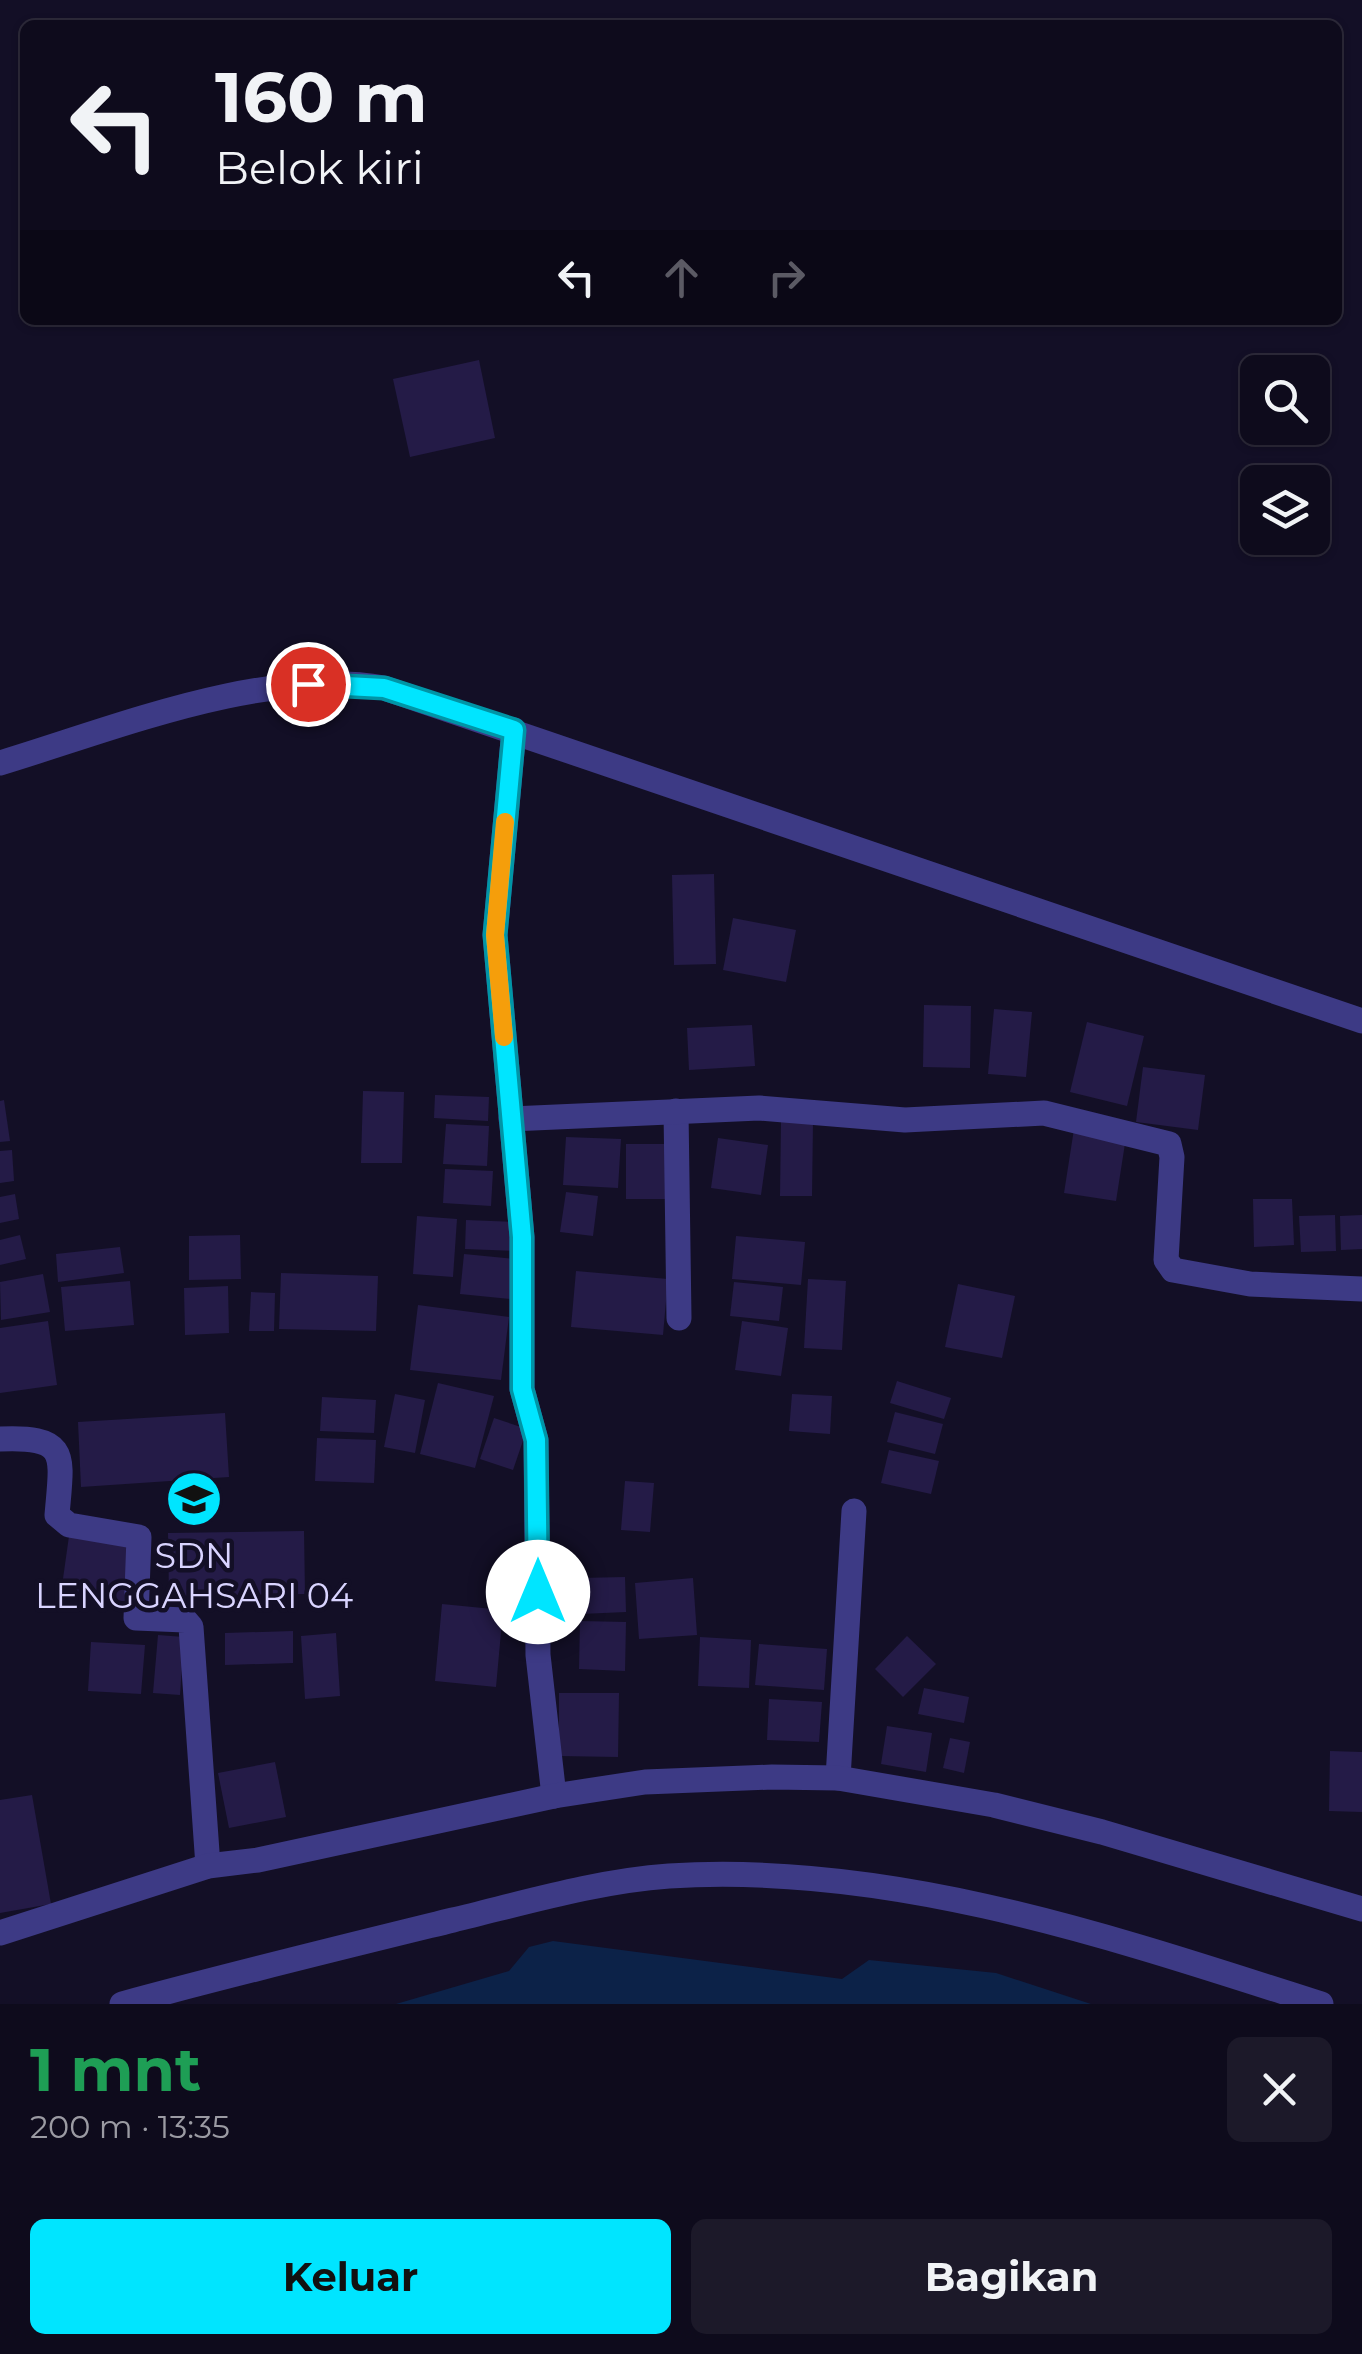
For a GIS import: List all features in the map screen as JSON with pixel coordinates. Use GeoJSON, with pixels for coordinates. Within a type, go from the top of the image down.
{"type":"FeatureCollection","features":[{"type":"Feature","properties":{"kind":"street"},"geometry":{"type":"LineString","coordinates":[[0,763],[229,695],[282,684],[384,688],[1362,1022]]}},
{"type":"Feature","properties":{"kind":"street"},"geometry":{"type":"LineString","coordinates":[[514,730],[495,935],[522,1237],[522,1389],[536,1455],[538,1656],[554,1796]]}},
{"type":"Feature","properties":{"kind":"street"},"geometry":{"type":"LineString","coordinates":[[512,1119],[760,1108],[906,1120],[1044,1113],[1162,1140],[1172,1149],[1166,1260],[1173,1270],[1250,1284],[1362,1289]]}},
{"type":"Feature","properties":{"kind":"street"},"geometry":{"type":"LineString","coordinates":[[676,1111],[680,1318]]}},
{"type":"Feature","properties":{"kind":"street"},"geometry":{"type":"LineString","coordinates":[[0,1439],[34,1438],[52,1443],[62,1456],[57,1515],[69,1525],[140,1537],[136,1618],[184,1620],[191,1627],[208,1866]]}},
{"type":"Feature","properties":{"kind":"street"},"geometry":{"type":"LineString","coordinates":[[838,1778],[854,1510]]}},
{"type":"Feature","properties":{"kind":"street"},"geometry":{"type":"LineString","coordinates":[[0,1934],[208,1866],[258,1860],[554,1796],[645,1782],[838,1778],[994,1805],[1102,1832],[1362,1909]]}},
{"type":"Feature","properties":{"kind":"street"},"geometry":{"type":"LineString","coordinates":[[122,2004],[558,1895],[668,1876],[846,1882],[975,1906],[1083,1929],[1320,2004]]}},
{"type":"Feature","properties":{"kind":"water"},"geometry":{"type":"Polygon","coordinates":[[[553,1941],[842,1979],[869,1960],[996,1973],[1091,2004],[396,2004],[509,1971],[529,1947],[553,1941]]]}},
{"type":"Feature","properties":{"kind":"building"},"geometry":{"type":"Polygon","coordinates":[[[479,360],[495,438],[410,457],[393,379],[479,360]]]}},
{"type":"Feature","properties":{"kind":"building"},"geometry":{"type":"Polygon","coordinates":[[[714,874],[716,964],[674,965],[672,875],[714,874]]]}},
{"type":"Feature","properties":{"kind":"building"},"geometry":{"type":"Polygon","coordinates":[[[733,918],[796,930],[786,982],[723,970],[733,918]]]}},
{"type":"Feature","properties":{"kind":"building"},"geometry":{"type":"Polygon","coordinates":[[[924,1005],[971,1006],[970,1068],[923,1067],[924,1005]]]}},
{"type":"Feature","properties":{"kind":"building"},"geometry":{"type":"Polygon","coordinates":[[[994,1009],[1032,1012],[1026,1077],[988,1074],[994,1009]]]}},
{"type":"Feature","properties":{"kind":"building"},"geometry":{"type":"Polygon","coordinates":[[[1087,1022],[1144,1036],[1127,1106],[1070,1092],[1087,1022]]]}},
{"type":"Feature","properties":{"kind":"building"},"geometry":{"type":"Polygon","coordinates":[[[752,1025],[755,1066],[689,1070],[687,1028],[752,1025]]]}},
{"type":"Feature","properties":{"kind":"building"},"geometry":{"type":"Polygon","coordinates":[[[1143,1067],[1205,1075],[1198,1130],[1136,1122],[1143,1067]]]}},
{"type":"Feature","properties":{"kind":"building"},"geometry":{"type":"Polygon","coordinates":[[[363,1091],[404,1092],[402,1163],[361,1163],[363,1091]]]}},
{"type":"Feature","properties":{"kind":"building"},"geometry":{"type":"Polygon","coordinates":[[[435,1095],[489,1097],[488,1121],[434,1118],[435,1095]]]}},
{"type":"Feature","properties":{"kind":"building"},"geometry":{"type":"Polygon","coordinates":[[[4,1100],[10,1141],[0,1142],[0,1101],[4,1100]]]}},
{"type":"Feature","properties":{"kind":"building"},"geometry":{"type":"Polygon","coordinates":[[[781,1122],[813,1122],[812,1196],[780,1196],[781,1122]]]}},
{"type":"Feature","properties":{"kind":"building"},"geometry":{"type":"Polygon","coordinates":[[[446,1124],[489,1126],[487,1166],[443,1164],[446,1124]]]}},
{"type":"Feature","properties":{"kind":"building"},"geometry":{"type":"Polygon","coordinates":[[[1074,1129],[1126,1137],[1116,1201],[1064,1193],[1074,1129]]]}},
{"type":"Feature","properties":{"kind":"building"},"geometry":{"type":"Polygon","coordinates":[[[566,1137],[621,1139],[618,1188],[563,1185],[566,1137]]]}},
{"type":"Feature","properties":{"kind":"building"},"geometry":{"type":"Polygon","coordinates":[[[718,1138],[768,1145],[761,1195],[711,1188],[718,1138]]]}},
{"type":"Feature","properties":{"kind":"building"},"geometry":{"type":"Polygon","coordinates":[[[626,1144],[669,1144],[669,1199],[626,1199],[626,1144]]]}},
{"type":"Feature","properties":{"kind":"building"},"geometry":{"type":"Polygon","coordinates":[[[12,1150],[14,1181],[0,1183],[0,1151],[12,1150]]]}},
{"type":"Feature","properties":{"kind":"building"},"geometry":{"type":"Polygon","coordinates":[[[445,1169],[493,1171],[491,1206],[443,1203],[445,1169]]]}},
{"type":"Feature","properties":{"kind":"building"},"geometry":{"type":"Polygon","coordinates":[[[566,1192],[598,1196],[593,1236],[560,1232],[566,1192]]]}},
{"type":"Feature","properties":{"kind":"building"},"geometry":{"type":"Polygon","coordinates":[[[15,1194],[19,1219],[0,1223],[0,1197],[15,1194]]]}},
{"type":"Feature","properties":{"kind":"building"},"geometry":{"type":"Polygon","coordinates":[[[1253,1199],[1292,1199],[1294,1245],[1254,1247],[1253,1199]]]}},
{"type":"Feature","properties":{"kind":"building"},"geometry":{"type":"Polygon","coordinates":[[[1335,1215],[1336,1251],[1301,1252],[1299,1216],[1335,1215]]]}},
{"type":"Feature","properties":{"kind":"building"},"geometry":{"type":"Polygon","coordinates":[[[1362,1215],[1362,1249],[1341,1250],[1340,1216],[1362,1215]]]}},
{"type":"Feature","properties":{"kind":"building"},"geometry":{"type":"Polygon","coordinates":[[[417,1216],[457,1219],[453,1277],[413,1274],[417,1216]]]}},
{"type":"Feature","properties":{"kind":"building"},"geometry":{"type":"Polygon","coordinates":[[[466,1220],[517,1222],[515,1251],[465,1249],[466,1220]]]}},
{"type":"Feature","properties":{"kind":"building"},"geometry":{"type":"Polygon","coordinates":[[[20,1235],[26,1259],[0,1265],[0,1240],[20,1235]]]}},
{"type":"Feature","properties":{"kind":"building"},"geometry":{"type":"Polygon","coordinates":[[[240,1235],[241,1279],[189,1280],[189,1236],[240,1235]]]}},
{"type":"Feature","properties":{"kind":"building"},"geometry":{"type":"Polygon","coordinates":[[[736,1236],[805,1242],[801,1285],[732,1279],[736,1236]]]}},
{"type":"Feature","properties":{"kind":"building"},"geometry":{"type":"Polygon","coordinates":[[[120,1247],[124,1273],[58,1282],[56,1254],[120,1247]]]}},
{"type":"Feature","properties":{"kind":"building"},"geometry":{"type":"Polygon","coordinates":[[[464,1254],[514,1259],[510,1299],[460,1294],[464,1254]]]}},
{"type":"Feature","properties":{"kind":"building"},"geometry":{"type":"Polygon","coordinates":[[[576,1271],[668,1279],[663,1335],[571,1327],[576,1271]]]}},
{"type":"Feature","properties":{"kind":"building"},"geometry":{"type":"Polygon","coordinates":[[[281,1273],[378,1276],[376,1331],[279,1329],[281,1273]]]}},
{"type":"Feature","properties":{"kind":"building"},"geometry":{"type":"Polygon","coordinates":[[[43,1274],[50,1312],[1,1320],[0,1282],[43,1274]]]}},
{"type":"Feature","properties":{"kind":"building"},"geometry":{"type":"Polygon","coordinates":[[[808,1279],[846,1281],[842,1350],[804,1348],[808,1279]]]}},
{"type":"Feature","properties":{"kind":"building"},"geometry":{"type":"Polygon","coordinates":[[[130,1281],[134,1325],[65,1331],[61,1287],[130,1281]]]}},
{"type":"Feature","properties":{"kind":"building"},"geometry":{"type":"Polygon","coordinates":[[[734,1282],[783,1287],[779,1321],[730,1316],[734,1282]]]}},
{"type":"Feature","properties":{"kind":"building"},"geometry":{"type":"Polygon","coordinates":[[[958,1284],[1015,1296],[1002,1358],[945,1347],[958,1284]]]}},
{"type":"Feature","properties":{"kind":"building"},"geometry":{"type":"Polygon","coordinates":[[[228,1286],[229,1333],[185,1335],[184,1288],[228,1286]]]}},
{"type":"Feature","properties":{"kind":"building"},"geometry":{"type":"Polygon","coordinates":[[[251,1292],[275,1293],[274,1331],[249,1331],[251,1292]]]}},
{"type":"Feature","properties":{"kind":"building"},"geometry":{"type":"Polygon","coordinates":[[[418,1305],[509,1317],[501,1380],[410,1370],[418,1305]]]}},
{"type":"Feature","properties":{"kind":"building"},"geometry":{"type":"Polygon","coordinates":[[[48,1321],[57,1385],[0,1393],[0,1328],[48,1321]]]}},
{"type":"Feature","properties":{"kind":"building"},"geometry":{"type":"Polygon","coordinates":[[[742,1321],[788,1328],[781,1376],[735,1370],[742,1321]]]}},
{"type":"Feature","properties":{"kind":"building"},"geometry":{"type":"Polygon","coordinates":[[[897,1381],[951,1398],[944,1419],[890,1403],[897,1381]]]}},
{"type":"Feature","properties":{"kind":"building"},"geometry":{"type":"Polygon","coordinates":[[[438,1383],[494,1396],[475,1468],[420,1454],[438,1383]]]}},
{"type":"Feature","properties":{"kind":"building"},"geometry":{"type":"Polygon","coordinates":[[[395,1394],[425,1400],[415,1453],[384,1447],[395,1394]]]}},
{"type":"Feature","properties":{"kind":"building"},"geometry":{"type":"Polygon","coordinates":[[[792,1394],[832,1396],[830,1434],[789,1431],[792,1394]]]}},
{"type":"Feature","properties":{"kind":"building"},"geometry":{"type":"Polygon","coordinates":[[[322,1397],[376,1400],[374,1433],[320,1431],[322,1397]]]}},
{"type":"Feature","properties":{"kind":"building"},"geometry":{"type":"Polygon","coordinates":[[[895,1412],[943,1424],[935,1454],[887,1442],[895,1412]]]}},
{"type":"Feature","properties":{"kind":"building"},"geometry":{"type":"Polygon","coordinates":[[[225,1413],[229,1477],[81,1487],[78,1422],[225,1413]]]}},
{"type":"Feature","properties":{"kind":"building"},"geometry":{"type":"Polygon","coordinates":[[[494,1418],[527,1429],[513,1470],[480,1459],[494,1418]]]}},
{"type":"Feature","properties":{"kind":"building"},"geometry":{"type":"Polygon","coordinates":[[[317,1438],[376,1440],[374,1483],[315,1481],[317,1438]]]}},
{"type":"Feature","properties":{"kind":"building"},"geometry":{"type":"Polygon","coordinates":[[[889,1450],[939,1461],[931,1494],[881,1483],[889,1450]]]}},
{"type":"Feature","properties":{"kind":"building"},"geometry":{"type":"Polygon","coordinates":[[[625,1481],[654,1483],[650,1532],[621,1530],[625,1481]]]}},
{"type":"Feature","properties":{"kind":"building"},"geometry":{"type":"Polygon","coordinates":[[[304,1531],[305,1594],[169,1596],[168,1533],[304,1531]]]}},
{"type":"Feature","properties":{"kind":"building"},"geometry":{"type":"Polygon","coordinates":[[[69,1536],[137,1545],[129,1602],[61,1593],[69,1536]]]}},
{"type":"Feature","properties":{"kind":"building"},"geometry":{"type":"Polygon","coordinates":[[[625,1577],[626,1612],[581,1614],[580,1578],[625,1577]]]}},
{"type":"Feature","properties":{"kind":"building"},"geometry":{"type":"Polygon","coordinates":[[[693,1578],[697,1635],[639,1639],[635,1583],[693,1578]]]}},
{"type":"Feature","properties":{"kind":"building"},"geometry":{"type":"Polygon","coordinates":[[[442,1604],[503,1610],[496,1687],[435,1681],[442,1604]]]}},
{"type":"Feature","properties":{"kind":"building"},"geometry":{"type":"Polygon","coordinates":[[[580,1621],[626,1622],[625,1671],[579,1669],[580,1621]]]}},
{"type":"Feature","properties":{"kind":"building"},"geometry":{"type":"Polygon","coordinates":[[[293,1631],[293,1663],[225,1665],[225,1633],[293,1631]]]}},
{"type":"Feature","properties":{"kind":"building"},"geometry":{"type":"Polygon","coordinates":[[[336,1633],[340,1696],[305,1699],[301,1636],[336,1633]]]}},
{"type":"Feature","properties":{"kind":"building"},"geometry":{"type":"Polygon","coordinates":[[[158,1635],[184,1637],[180,1695],[153,1693],[158,1635]]]}},
{"type":"Feature","properties":{"kind":"building"},"geometry":{"type":"Polygon","coordinates":[[[907,1636],[936,1664],[903,1697],[875,1669],[907,1636]]]}},
{"type":"Feature","properties":{"kind":"building"},"geometry":{"type":"Polygon","coordinates":[[[700,1637],[751,1640],[749,1688],[698,1686],[700,1637]]]}},
{"type":"Feature","properties":{"kind":"building"},"geometry":{"type":"Polygon","coordinates":[[[91,1642],[145,1645],[141,1694],[88,1691],[91,1642]]]}},
{"type":"Feature","properties":{"kind":"building"},"geometry":{"type":"Polygon","coordinates":[[[759,1644],[827,1649],[824,1690],[755,1685],[759,1644]]]}},
{"type":"Feature","properties":{"kind":"building"},"geometry":{"type":"Polygon","coordinates":[[[924,1688],[969,1697],[964,1723],[918,1714],[924,1688]]]}},
{"type":"Feature","properties":{"kind":"building"},"geometry":{"type":"Polygon","coordinates":[[[559,1693],[619,1693],[618,1757],[559,1756],[559,1693]]]}},
{"type":"Feature","properties":{"kind":"building"},"geometry":{"type":"Polygon","coordinates":[[[769,1699],[822,1702],[819,1742],[767,1740],[769,1699]]]}},
{"type":"Feature","properties":{"kind":"building"},"geometry":{"type":"Polygon","coordinates":[[[887,1726],[932,1733],[926,1772],[881,1764],[887,1726]]]}},
{"type":"Feature","properties":{"kind":"building"},"geometry":{"type":"Polygon","coordinates":[[[950,1738],[970,1742],[964,1773],[943,1768],[950,1738]]]}},
{"type":"Feature","properties":{"kind":"building"},"geometry":{"type":"Polygon","coordinates":[[[1330,1751],[1362,1752],[1362,1812],[1329,1811],[1330,1751]]]}},
{"type":"Feature","properties":{"kind":"building"},"geometry":{"type":"Polygon","coordinates":[[[275,1762],[286,1817],[229,1828],[218,1773],[275,1762]]]}},
{"type":"Feature","properties":{"kind":"building"},"geometry":{"type":"Polygon","coordinates":[[[32,1795],[51,1904],[0,1913],[0,1800],[32,1795]]]}},
{"type":"Feature","properties":{"kind":"slow traffic"},"geometry":{"type":"LineString","coordinates":[[504,1037],[495,935],[505,822]]}},
{"type":"Feature","properties":{"kind":"place","name":"SDN LENGGAHSARI 04"},"geometry":{"type":"Point","coordinates":[194,1499]}},
{"type":"Feature","properties":{"kind":"route"},"geometry":{"type":"LineString","coordinates":[[308,684],[384,688],[514,730],[495,935],[522,1237],[522,1389],[536,1440],[538,1592]]}}]}
